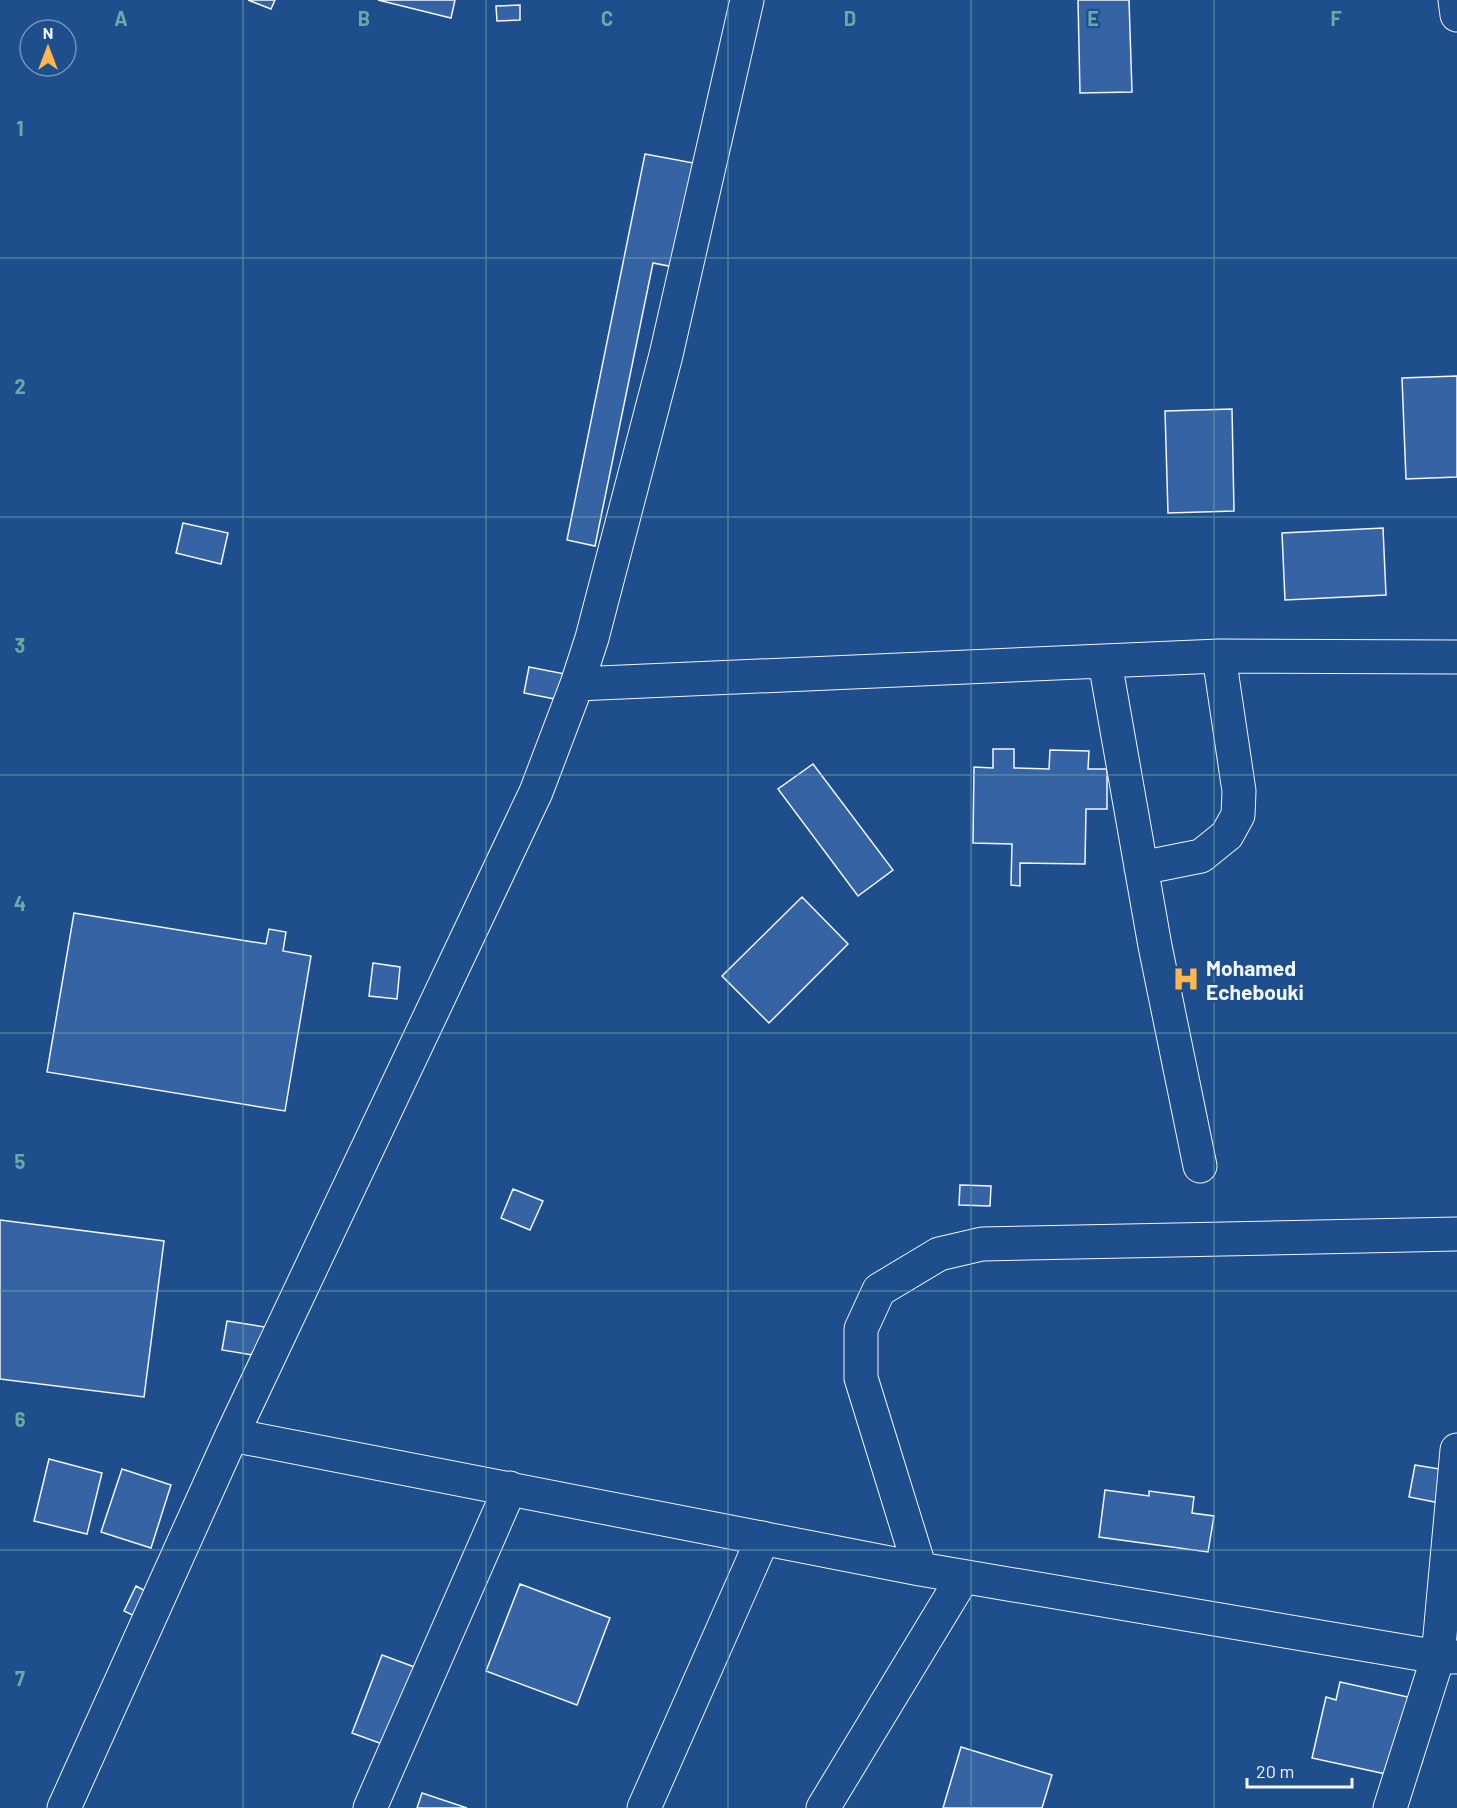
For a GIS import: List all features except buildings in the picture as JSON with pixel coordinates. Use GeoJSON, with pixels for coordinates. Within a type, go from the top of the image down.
{"type":"FeatureCollection","features":[{"type":"Feature","properties":{"kind":"street"},"geometry":{"type":"LineString","coordinates":[[64,1808],[232,1435],[536,792],[577,684],[592,638],[666,355],[747,0]]}},
{"type":"Feature","properties":{"kind":"street"},"geometry":{"type":"LineString","coordinates":[[1455,0],[1457,15]]}},
{"type":"Feature","properties":{"kind":"street"},"geometry":{"type":"LineString","coordinates":[[577,684],[1219,656],[1457,657]]}},
{"type":"Feature","properties":{"kind":"street"},"geometry":{"type":"LineString","coordinates":[[1141,868],[1201,856],[1227,835],[1238,815],[1239,791],[1219,656]]}},
{"type":"Feature","properties":{"kind":"street"},"geometry":{"type":"LineString","coordinates":[[1105,662],[1155,946],[1200,1166]]}},
{"type":"Feature","properties":{"kind":"street"},"geometry":{"type":"LineString","coordinates":[[920,1569],[861,1378],[861,1329],[879,1290],[939,1254],[982,1244],[1457,1234]]}},
{"type":"Feature","properties":{"kind":"street"},"geometry":{"type":"LineString","coordinates":[[232,1435],[963,1577],[1447,1657]]}},
{"type":"Feature","properties":{"kind":"street"},"geometry":{"type":"LineString","coordinates":[[1390,1808],[1447,1657],[1457,1450]]}},
{"type":"Feature","properties":{"kind":"street"},"geometry":{"type":"LineString","coordinates":[[370,1808],[510,1488]]}},
{"type":"Feature","properties":{"kind":"street"},"geometry":{"type":"LineString","coordinates":[[644,1808],[763,1538]]}},
{"type":"Feature","properties":{"kind":"street"},"geometry":{"type":"LineString","coordinates":[[823,1808],[963,1577]]}},
{"type":"Feature","properties":{"kind":"place","name":"Mohamed Echebouki"},"geometry":{"type":"Point","coordinates":[1186,979]}}]}
